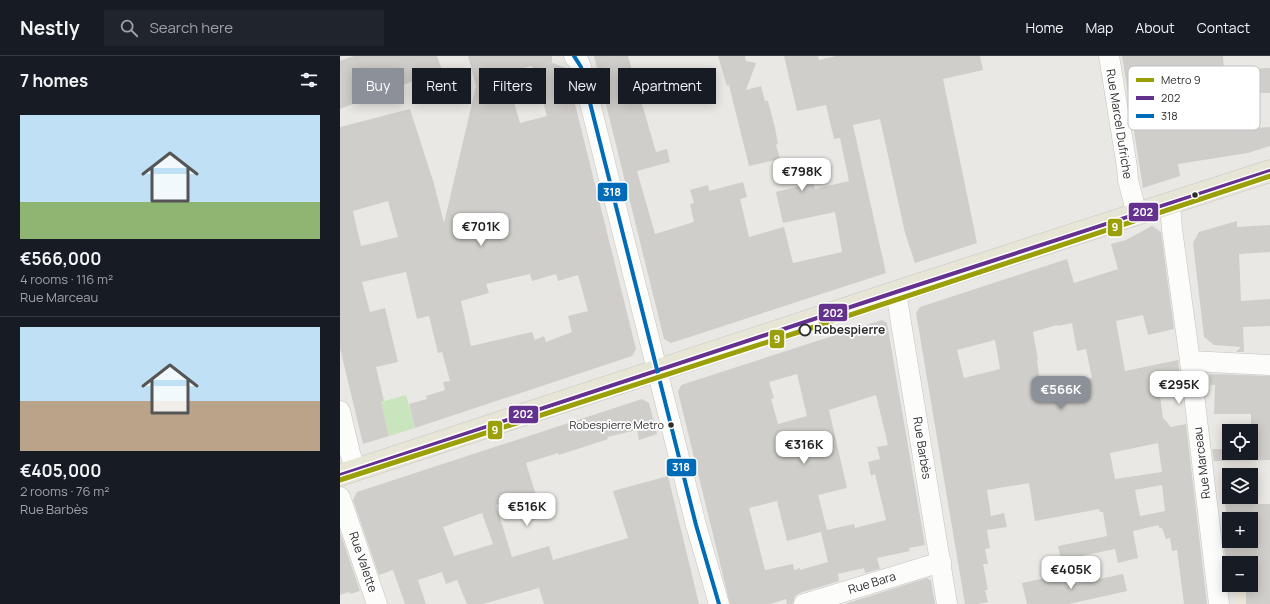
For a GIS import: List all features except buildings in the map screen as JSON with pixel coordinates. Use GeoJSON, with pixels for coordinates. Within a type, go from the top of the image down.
{"type":"FeatureCollection","features":[{"type":"Feature","properties":{"kind":"main road"},"geometry":{"type":"LineString","coordinates":[[348,473],[896,292],[1137,215],[1270,170]]}},
{"type":"Feature","properties":{"kind":"street","name":"Rue Marcel Dufriche"},"geometry":{"type":"LineString","coordinates":[[1109,56],[1128,180],[1137,215]]}},
{"type":"Feature","properties":{"kind":"street"},"geometry":{"type":"LineString","coordinates":[[579,58],[696,525],[719,604]]}},
{"type":"Feature","properties":{"kind":"street","name":"Rue Marceau"},"geometry":{"type":"LineString","coordinates":[[1170,204],[1220,604]]}},
{"type":"Feature","properties":{"kind":"street","name":"Rue Barbès"},"geometry":{"type":"LineString","coordinates":[[896,292],[948,604]]}},
{"type":"Feature","properties":{"kind":"street"},"geometry":{"type":"LineString","coordinates":[[1190,361],[1270,365]]}},
{"type":"Feature","properties":{"kind":"street"},"geometry":{"type":"LineString","coordinates":[[340,411],[350,453],[348,473]]}},
{"type":"Feature","properties":{"kind":"street","name":"Rue Valette"},"geometry":{"type":"LineString","coordinates":[[340,497],[377,604]]}},
{"type":"Feature","properties":{"kind":"street","name":"Rue Bara"},"geometry":{"type":"LineString","coordinates":[[804,604],[941,562]]}},
{"type":"Feature","properties":{"kind":"shaded area"},"geometry":{"type":"Polygon","coordinates":[[[1230,548],[1270,548],[1270,604],[1237,604],[1236,592],[1258,592],[1258,556],[1231,556],[1230,548]]]}},
{"type":"Feature","properties":{"kind":"green space"},"geometry":{"type":"Polygon","coordinates":[[[406,395],[415,428],[389,436],[381,402],[406,395]]]}},
{"type":"Feature","properties":{"kind":"metro line","name":"9"},"geometry":{"type":"LineString","coordinates":[[340,480],[805,330],[1270,176]]}},
{"type":"Feature","properties":{"kind":"transit line","name":"318"},"geometry":{"type":"LineString","coordinates":[[574,56],[581,67],[696,525],[719,604]]}},
{"type":"Feature","properties":{"kind":"transit line","name":"202"},"geometry":{"type":"LineString","coordinates":[[340,475],[1270,171]]}},
{"type":"Feature","properties":{"kind":"place","name":"Robespierre"},"geometry":{"type":"Point","coordinates":[805,330]}},
{"type":"Feature","properties":{"kind":"place","name":"Robespierre Metro"},"geometry":{"type":"Point","coordinates":[671,425]}}]}
